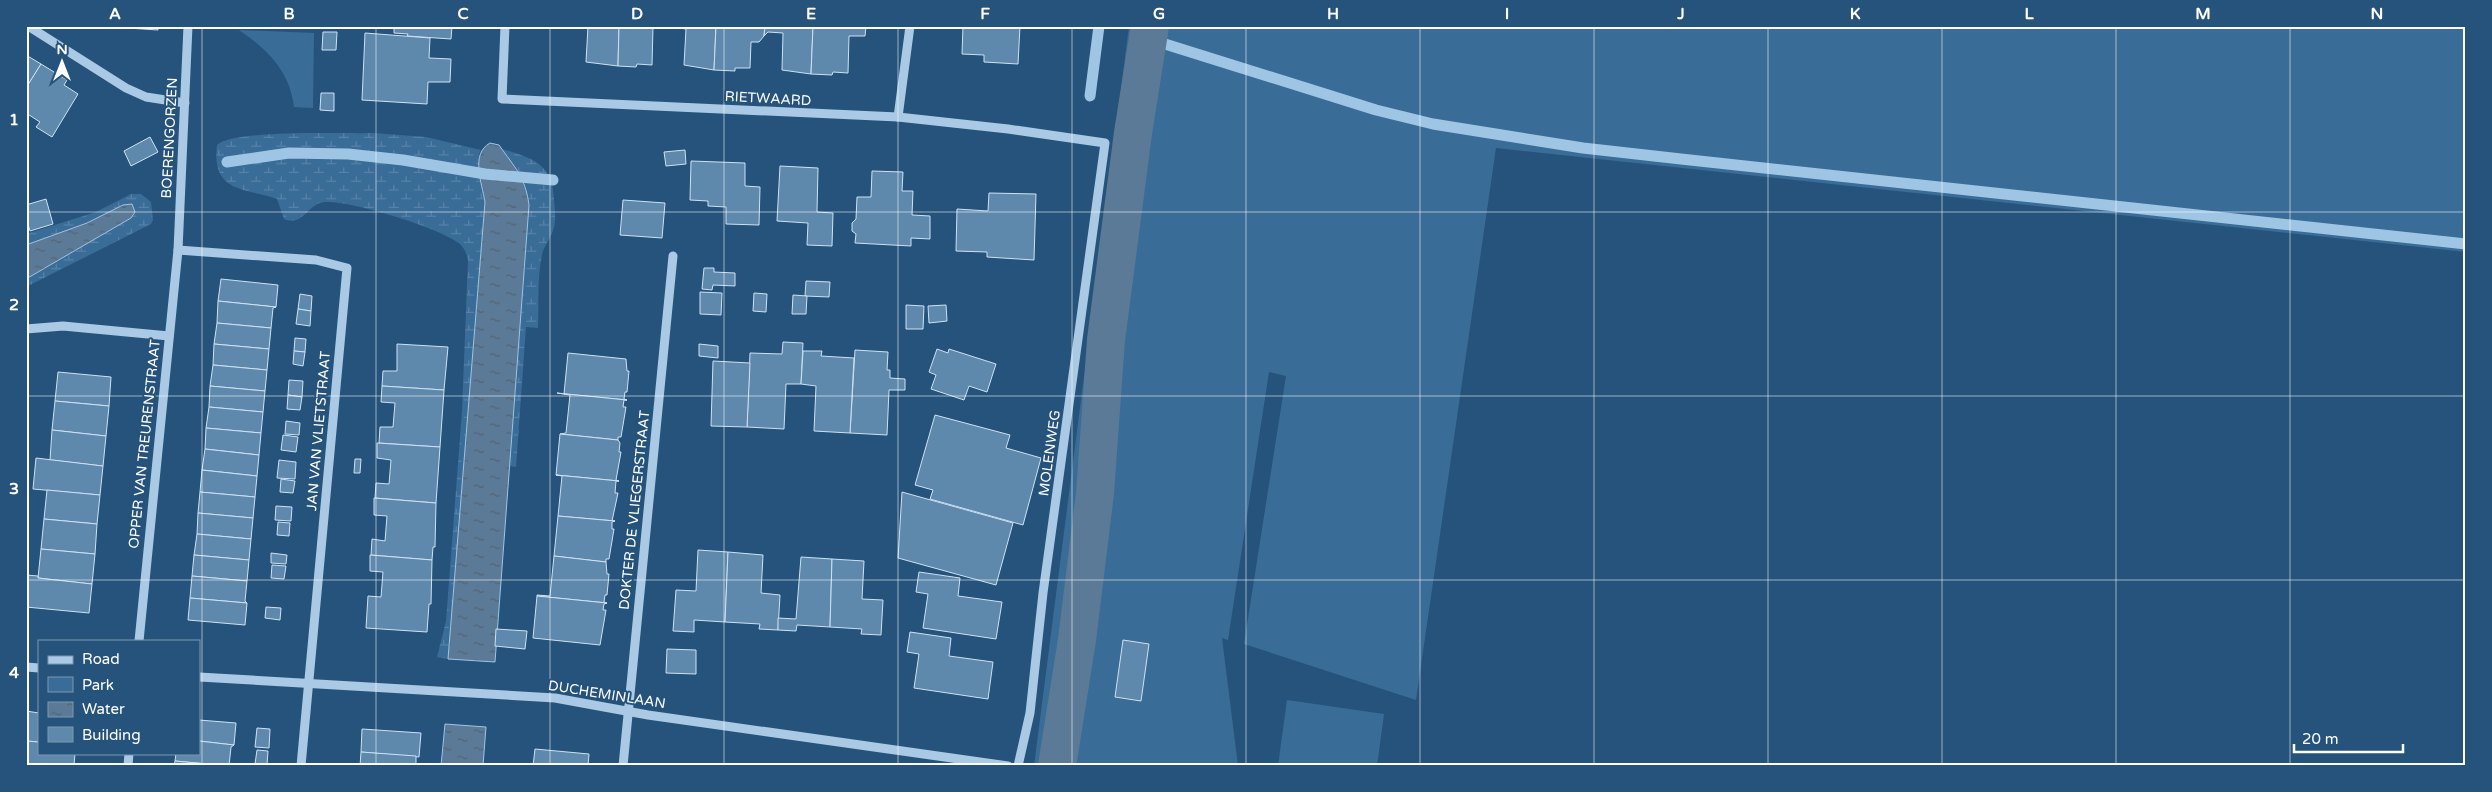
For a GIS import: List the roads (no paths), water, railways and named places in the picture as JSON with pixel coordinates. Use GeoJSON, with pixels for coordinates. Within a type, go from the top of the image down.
{"type":"FeatureCollection","features":[{"type":"Feature","properties":{"kind":"street"},"geometry":{"type":"LineString","coordinates":[[28,26],[126,88],[146,97],[185,103]]}},
{"type":"Feature","properties":{"kind":"street","name":"BOERENGORZEN"},"geometry":{"type":"LineString","coordinates":[[178,250],[188,26]]}},
{"type":"Feature","properties":{"kind":"street","name":"RIETWAARD"},"geometry":{"type":"LineString","coordinates":[[505,26],[502,99],[898,117],[1008,129],[1105,144]]}},
{"type":"Feature","properties":{"kind":"street"},"geometry":{"type":"LineString","coordinates":[[898,117],[910,26]]}},
{"type":"Feature","properties":{"kind":"street","name":"MOLENWEG"},"geometry":{"type":"LineString","coordinates":[[1018,766],[1030,713],[1045,584],[1105,144]]}},
{"type":"Feature","properties":{"kind":"street","name":"OPPER VAN TREURENSTRAAT"},"geometry":{"type":"LineString","coordinates":[[139,640],[178,250]]}},
{"type":"Feature","properties":{"kind":"street","name":"JAN VAN VLIETSTRAAT"},"geometry":{"type":"LineString","coordinates":[[178,250],[316,260],[347,268],[301,766]]}},
{"type":"Feature","properties":{"kind":"street","name":"DOKTER DE VLIEGERSTRAAT"},"geometry":{"type":"LineString","coordinates":[[623,766],[674,256]]}},
{"type":"Feature","properties":{"kind":"street"},"geometry":{"type":"LineString","coordinates":[[26,329],[63,326],[169,336]]}},
{"type":"Feature","properties":{"kind":"street","name":"DUCHEMINLAAN"},"geometry":{"type":"LineString","coordinates":[[200,677],[555,698],[628,711],[1008,766]]}},
{"type":"Feature","properties":{"kind":"water"},"geometry":{"type":"Polygon","coordinates":[[[490,143],[499,145],[522,179],[529,205],[495,662],[448,659],[485,202],[479,161],[480,154],[490,143]]]}},
{"type":"Feature","properties":{"kind":"water"},"geometry":{"type":"Polygon","coordinates":[[[132,204],[135,212],[131,218],[26,279],[26,245],[87,223],[123,205],[132,204]]]}},
{"type":"Feature","properties":{"kind":"water"},"geometry":{"type":"Polygon","coordinates":[[[445,724],[486,727],[483,766],[441,766],[445,724]]]}},
{"type":"Feature","properties":{"kind":"waterway"},"geometry":{"type":"LineString","coordinates":[[1090,96],[1099,26]]}},
{"type":"Feature","properties":{"kind":"waterway"},"geometry":{"type":"LineString","coordinates":[[1057,766],[1077,640],[1095,493],[1106,340],[1133,133],[1150,26]]}},
{"type":"Feature","properties":{"kind":"waterway"},"geometry":{"type":"LineString","coordinates":[[1149,39],[1376,110],[1433,124],[1583,148],[2466,244]]}},
{"type":"Feature","properties":{"kind":"waterway"},"geometry":{"type":"LineString","coordinates":[[227,162],[289,153],[348,154],[403,160],[485,174],[553,180]]}},
{"type":"Feature","properties":{"kind":"waterway"},"geometry":{"type":"LineString","coordinates":[[1098,366],[1103,368]]}}]}
